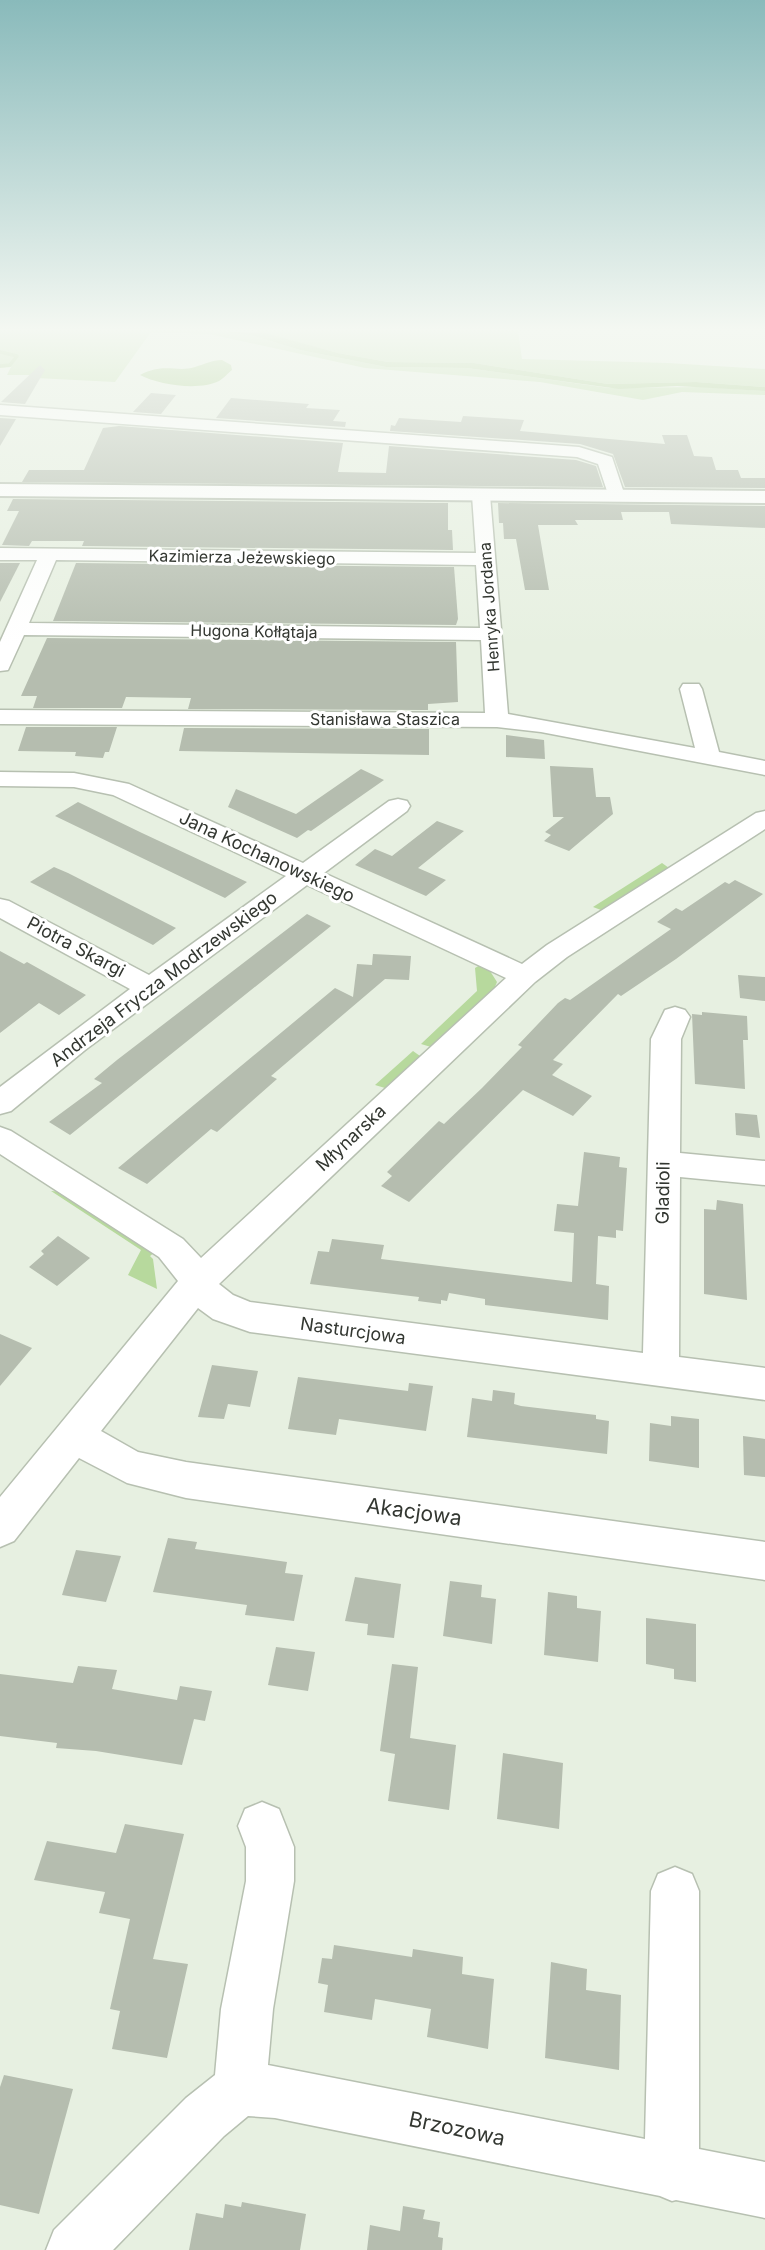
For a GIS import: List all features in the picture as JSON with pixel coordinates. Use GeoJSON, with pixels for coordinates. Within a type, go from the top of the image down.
{"type":"FeatureCollection","features":[{"type":"Feature","properties":{"kind":"street"},"geometry":{"type":"LineString","coordinates":[[358,436],[579,452],[606,461],[617,496]]}},
{"type":"Feature","properties":{"kind":"street"},"geometry":{"type":"LineString","coordinates":[[0,490],[765,497]]}},
{"type":"Feature","properties":{"kind":"street","name":"Henryka Jordana"},"geometry":{"type":"LineString","coordinates":[[481,495],[498,719]]}},
{"type":"Feature","properties":{"kind":"street","name":"Kazimierza Jeżewskiego"},"geometry":{"type":"LineString","coordinates":[[0,554],[484,559]]}},
{"type":"Feature","properties":{"kind":"street"},"geometry":{"type":"LineString","coordinates":[[0,665],[49,555]]}},
{"type":"Feature","properties":{"kind":"street","name":"Hugona Kołłątaja"},"geometry":{"type":"LineString","coordinates":[[16,629],[491,634]]}},
{"type":"Feature","properties":{"kind":"street"},"geometry":{"type":"LineString","coordinates":[[691,689],[709,757]]}},
{"type":"Feature","properties":{"kind":"street","name":"Stanisława Staszica"},"geometry":{"type":"LineString","coordinates":[[0,717],[498,719],[765,768]]}},
{"type":"Feature","properties":{"kind":"street","name":"Jana Kochanowskiego"},"geometry":{"type":"LineString","coordinates":[[0,779],[74,780],[120,789],[525,976]]}},
{"type":"Feature","properties":{"kind":"street","name":"Andrzeja Frycza Modrzewskiego"},"geometry":{"type":"LineString","coordinates":[[0,1103],[398,806]]}},
{"type":"Feature","properties":{"kind":"street","name":"Młynarska"},"geometry":{"type":"LineString","coordinates":[[0,1528],[198,1282],[525,976],[558,951],[758,828]]}},
{"type":"Feature","properties":{"kind":"street","name":"Piotra Skargi"},"geometry":{"type":"LineString","coordinates":[[0,907],[151,988]]}},
{"type":"Feature","properties":{"kind":"street","name":"Gladioli"},"geometry":{"type":"LineString","coordinates":[[661,1371],[666,1039],[675,1017]]}},
{"type":"Feature","properties":{"kind":"street","name":"Nasturcjowa"},"geometry":{"type":"LineString","coordinates":[[0,1139],[171,1248],[180,1256],[206,1294],[225,1308],[250,1317],[765,1384]]}},
{"type":"Feature","properties":{"kind":"street"},"geometry":{"type":"LineString","coordinates":[[664,1163],[765,1173]]}},
{"type":"Feature","properties":{"kind":"street","name":"Akacjowa"},"geometry":{"type":"LineString","coordinates":[[74,1433],[121,1464],[186,1480],[765,1560]]}},
{"type":"Feature","properties":{"kind":"street"},"geometry":{"type":"LineString","coordinates":[[74,2250],[205,2117],[240,2089],[247,2009],[270,1881],[270,1847],[262,1826]]}},
{"type":"Feature","properties":{"kind":"street"},"geometry":{"type":"LineString","coordinates":[[672,2174],[675,1891]]}},
{"type":"Feature","properties":{"kind":"street","name":"Brzozowa"},"geometry":{"type":"LineString","coordinates":[[240,2089],[275,2092],[672,2174],[765,2190]]}},
{"type":"Feature","properties":{"kind":"shaded area"},"geometry":{"type":"Polygon","coordinates":[[[662,863],[669,868],[601,910],[593,907],[662,863]]]}},
{"type":"Feature","properties":{"kind":"shaded area"},"geometry":{"type":"Polygon","coordinates":[[[480,965],[490,971],[497,982],[494,989],[431,1047],[421,1044],[477,991],[475,968],[480,965]]]}},
{"type":"Feature","properties":{"kind":"shaded area"},"geometry":{"type":"Polygon","coordinates":[[[413,1051],[420,1056],[385,1088],[375,1085],[413,1051]]]}},
{"type":"Feature","properties":{"kind":"shaded area"},"geometry":{"type":"Polygon","coordinates":[[[51,1191],[63,1192],[156,1251],[150,1256],[153,1259],[157,1289],[128,1275],[141,1250],[51,1191]]]}},
{"type":"Feature","properties":{"kind":"building"},"geometry":{"type":"Polygon","coordinates":[[[99,436],[251,436],[343,443],[338,472],[386,473],[389,446],[576,460],[596,466],[603,487],[22,482],[29,470],[84,470],[99,436]]]}},
{"type":"Feature","properties":{"kind":"building"},"geometry":{"type":"Polygon","coordinates":[[[463,436],[576,436],[665,444],[662,436],[687,436],[694,456],[712,457],[716,470],[738,470],[741,478],[765,478],[765,488],[625,487],[613,454],[580,444],[463,436]]]}},
{"type":"Feature","properties":{"kind":"building"},"geometry":{"type":"Polygon","coordinates":[[[13,499],[448,503],[448,530],[452,530],[453,550],[82,546],[84,541],[32,541],[29,546],[2,545],[19,511],[7,511],[13,499]]]}},
{"type":"Feature","properties":{"kind":"building"},"geometry":{"type":"Polygon","coordinates":[[[498,503],[765,506],[765,528],[671,524],[669,512],[621,512],[623,520],[575,520],[578,525],[538,525],[549,590],[525,590],[516,539],[504,539],[503,523],[499,523],[498,503]]]}},
{"type":"Feature","properties":{"kind":"building"},"geometry":{"type":"Polygon","coordinates":[[[0,563],[20,563],[0,602],[0,563]]]}},
{"type":"Feature","properties":{"kind":"building"},"geometry":{"type":"Polygon","coordinates":[[[76,563],[454,567],[458,619],[456,625],[53,621],[76,563]]]}},
{"type":"Feature","properties":{"kind":"building"},"geometry":{"type":"Polygon","coordinates":[[[47,638],[456,642],[458,702],[428,704],[428,710],[188,709],[191,698],[126,697],[122,708],[33,708],[37,696],[21,696],[47,638]]]}},
{"type":"Feature","properties":{"kind":"building"},"geometry":{"type":"Polygon","coordinates":[[[26,727],[117,727],[109,752],[105,752],[103,758],[75,756],[76,752],[18,751],[26,727]]]}},
{"type":"Feature","properties":{"kind":"building"},"geometry":{"type":"Polygon","coordinates":[[[184,728],[429,729],[429,755],[179,751],[184,728]]]}},
{"type":"Feature","properties":{"kind":"building"},"geometry":{"type":"Polygon","coordinates":[[[506,735],[544,740],[545,759],[506,757],[506,735]]]}},
{"type":"Feature","properties":{"kind":"building"},"geometry":{"type":"Polygon","coordinates":[[[550,766],[593,768],[596,797],[610,797],[613,814],[569,851],[544,841],[551,835],[545,832],[564,817],[553,817],[550,766]]]}},
{"type":"Feature","properties":{"kind":"building"},"geometry":{"type":"Polygon","coordinates":[[[361,769],[384,780],[297,838],[228,807],[236,789],[296,814],[361,769]]]}},
{"type":"Feature","properties":{"kind":"building"},"geometry":{"type":"Polygon","coordinates":[[[78,802],[247,882],[225,898],[55,816],[78,802]]]}},
{"type":"Feature","properties":{"kind":"building"},"geometry":{"type":"Polygon","coordinates":[[[437,821],[464,831],[418,868],[446,880],[426,896],[355,865],[375,849],[392,856],[437,821]]]}},
{"type":"Feature","properties":{"kind":"building"},"geometry":{"type":"Polygon","coordinates":[[[54,867],[176,928],[153,945],[30,882],[54,867]]]}},
{"type":"Feature","properties":{"kind":"building"},"geometry":{"type":"Polygon","coordinates":[[[735,880],[763,894],[676,959],[621,996],[618,994],[553,1060],[563,1064],[552,1075],[592,1096],[573,1116],[523,1090],[409,1202],[381,1186],[392,1176],[387,1172],[439,1121],[444,1124],[482,1088],[522,1047],[518,1045],[558,1003],[565,998],[570,1000],[671,929],[657,922],[676,908],[682,911],[725,882],[729,884],[735,880]]]}},
{"type":"Feature","properties":{"kind":"building"},"geometry":{"type":"Polygon","coordinates":[[[307,914],[331,926],[70,1135],[49,1122],[102,1083],[94,1079],[117,1060],[307,914]]]}},
{"type":"Feature","properties":{"kind":"building"},"geometry":{"type":"Polygon","coordinates":[[[0,951],[24,964],[27,962],[86,995],[59,1015],[39,1003],[0,1033],[0,951]]]}},
{"type":"Feature","properties":{"kind":"building"},"geometry":{"type":"Polygon","coordinates":[[[373,954],[411,956],[409,980],[385,979],[271,1076],[277,1079],[217,1132],[211,1129],[147,1184],[118,1168],[335,988],[353,997],[357,964],[372,965],[373,954]]]}},
{"type":"Feature","properties":{"kind":"building"},"geometry":{"type":"Polygon","coordinates":[[[738,975],[765,977],[765,1001],[740,998],[738,975]]]}},
{"type":"Feature","properties":{"kind":"building"},"geometry":{"type":"Polygon","coordinates":[[[702,1012],[747,1016],[748,1040],[743,1040],[745,1089],[695,1084],[692,1014],[702,1015],[702,1012]]]}},
{"type":"Feature","properties":{"kind":"building"},"geometry":{"type":"Polygon","coordinates":[[[735,1113],[757,1115],[760,1138],[736,1135],[735,1113]]]}},
{"type":"Feature","properties":{"kind":"building"},"geometry":{"type":"Polygon","coordinates":[[[584,1152],[620,1157],[619,1167],[627,1168],[623,1231],[616,1230],[616,1238],[598,1236],[596,1284],[609,1286],[608,1320],[485,1305],[485,1299],[449,1293],[447,1301],[441,1300],[441,1304],[418,1301],[419,1297],[310,1284],[318,1251],[329,1252],[332,1239],[384,1245],[381,1259],[572,1282],[574,1233],[554,1231],[557,1204],[578,1206],[584,1152]]]}},
{"type":"Feature","properties":{"kind":"building"},"geometry":{"type":"Polygon","coordinates":[[[717,1200],[743,1204],[747,1300],[704,1294],[704,1209],[716,1210],[717,1200]]]}},
{"type":"Feature","properties":{"kind":"building"},"geometry":{"type":"Polygon","coordinates":[[[58,1236],[90,1258],[57,1286],[29,1267],[44,1254],[41,1251],[58,1236]]]}},
{"type":"Feature","properties":{"kind":"building"},"geometry":{"type":"Polygon","coordinates":[[[0,1334],[32,1348],[0,1386],[0,1334]]]}},
{"type":"Feature","properties":{"kind":"building"},"geometry":{"type":"Polygon","coordinates":[[[212,1365],[258,1371],[250,1407],[228,1404],[224,1419],[198,1417],[212,1365]]]}},
{"type":"Feature","properties":{"kind":"building"},"geometry":{"type":"Polygon","coordinates":[[[298,1377],[408,1391],[409,1383],[433,1386],[426,1431],[339,1419],[336,1435],[288,1429],[298,1377]]]}},
{"type":"Feature","properties":{"kind":"building"},"geometry":{"type":"Polygon","coordinates":[[[493,1390],[515,1393],[514,1404],[521,1406],[596,1415],[596,1419],[609,1421],[607,1454],[467,1437],[472,1398],[492,1401],[493,1390]]]}},
{"type":"Feature","properties":{"kind":"building"},"geometry":{"type":"Polygon","coordinates":[[[671,1416],[699,1419],[699,1468],[649,1461],[650,1423],[671,1426],[671,1416]]]}},
{"type":"Feature","properties":{"kind":"building"},"geometry":{"type":"Polygon","coordinates":[[[743,1436],[765,1439],[765,1477],[744,1475],[743,1436]]]}},
{"type":"Feature","properties":{"kind":"building"},"geometry":{"type":"Polygon","coordinates":[[[168,1538],[197,1542],[195,1549],[287,1562],[285,1573],[303,1575],[294,1621],[245,1615],[247,1605],[153,1592],[168,1538]]]}},
{"type":"Feature","properties":{"kind":"building"},"geometry":{"type":"Polygon","coordinates":[[[76,1550],[121,1556],[106,1602],[62,1595],[76,1550]]]}},
{"type":"Feature","properties":{"kind":"building"},"geometry":{"type":"Polygon","coordinates":[[[355,1577],[401,1584],[394,1638],[367,1635],[368,1624],[345,1621],[355,1577]]]}},
{"type":"Feature","properties":{"kind":"building"},"geometry":{"type":"Polygon","coordinates":[[[450,1581],[482,1585],[481,1597],[496,1599],[492,1644],[443,1636],[450,1581]]]}},
{"type":"Feature","properties":{"kind":"building"},"geometry":{"type":"Polygon","coordinates":[[[548,1592],[577,1596],[577,1608],[601,1611],[598,1662],[544,1655],[548,1592]]]}},
{"type":"Feature","properties":{"kind":"building"},"geometry":{"type":"Polygon","coordinates":[[[646,1618],[696,1624],[696,1682],[674,1679],[674,1669],[646,1664],[646,1618]]]}},
{"type":"Feature","properties":{"kind":"building"},"geometry":{"type":"Polygon","coordinates":[[[276,1647],[315,1652],[308,1691],[268,1685],[276,1647]]]}},
{"type":"Feature","properties":{"kind":"building"},"geometry":{"type":"Polygon","coordinates":[[[392,1664],[418,1667],[410,1738],[456,1745],[449,1810],[388,1801],[395,1754],[380,1751],[392,1664]]]}},
{"type":"Feature","properties":{"kind":"building"},"geometry":{"type":"Polygon","coordinates":[[[78,1666],[117,1670],[112,1689],[177,1700],[180,1686],[212,1691],[205,1721],[194,1719],[182,1765],[96,1751],[56,1748],[57,1743],[0,1736],[0,1674],[73,1683],[78,1666]]]}},
{"type":"Feature","properties":{"kind":"building"},"geometry":{"type":"Polygon","coordinates":[[[503,1753],[563,1763],[559,1829],[497,1819],[503,1753]]]}},
{"type":"Feature","properties":{"kind":"building"},"geometry":{"type":"Polygon","coordinates":[[[125,1824],[184,1834],[153,1959],[188,1964],[167,2058],[112,2049],[120,2011],[110,2009],[130,1919],[99,1913],[105,1892],[34,1880],[47,1841],[116,1853],[125,1824]]]}},
{"type":"Feature","properties":{"kind":"building"},"geometry":{"type":"Polygon","coordinates":[[[334,1945],[412,1957],[413,1949],[463,1957],[462,1974],[494,1979],[488,2049],[427,2037],[431,2009],[375,1999],[372,2020],[324,2012],[328,1985],[318,1983],[322,1958],[332,1959],[334,1945]]]}},
{"type":"Feature","properties":{"kind":"building"},"geometry":{"type":"Polygon","coordinates":[[[551,1962],[587,1969],[586,1990],[621,1995],[619,2070],[545,2058],[551,1962]]]}},
{"type":"Feature","properties":{"kind":"building"},"geometry":{"type":"Polygon","coordinates":[[[4,2075],[73,2089],[39,2214],[0,2205],[0,2087],[4,2075]]]}},
{"type":"Feature","properties":{"kind":"building"},"geometry":{"type":"Polygon","coordinates":[[[242,2202],[306,2214],[300,2250],[189,2250],[196,2213],[223,2218],[225,2204],[241,2207],[242,2202]]]}},
{"type":"Feature","properties":{"kind":"building"},"geometry":{"type":"Polygon","coordinates":[[[403,2206],[425,2210],[423,2219],[440,2222],[438,2237],[443,2238],[442,2250],[367,2250],[370,2225],[400,2231],[403,2206]]]}}]}
